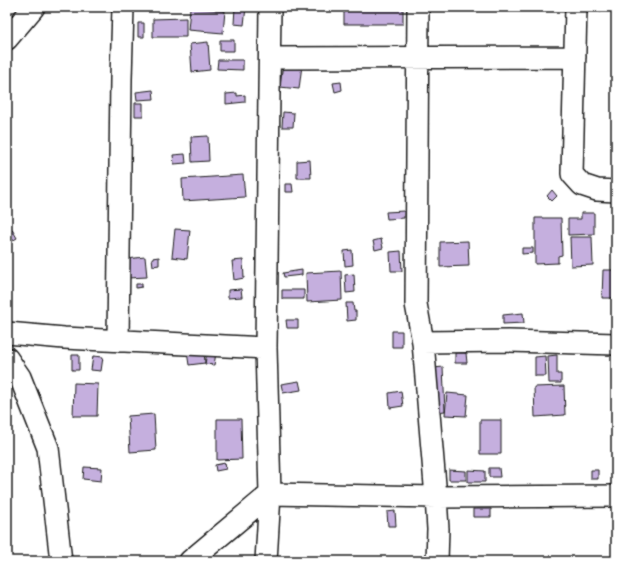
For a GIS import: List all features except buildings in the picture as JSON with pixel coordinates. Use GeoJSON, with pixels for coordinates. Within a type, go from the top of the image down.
{"type":"FeatureCollection","features":[{"type":"Feature","properties":{"kind":"street"},"geometry":{"type":"LineString","coordinates":[[7,39],[34,7]]}},
{"type":"Feature","properties":{"kind":"street"},"geometry":{"type":"LineString","coordinates":[[118,341],[123,7]]}},
{"type":"Feature","properties":{"kind":"street"},"geometry":{"type":"LineString","coordinates":[[266,561],[270,494],[266,348],[270,7]]}},
{"type":"Feature","properties":{"kind":"street"},"geometry":{"type":"LineString","coordinates":[[418,7],[416,304],[423,342],[436,498],[438,529],[437,561]]}},
{"type":"Feature","properties":{"kind":"street"},"geometry":{"type":"LineString","coordinates":[[576,7],[572,174],[582,185],[597,190],[616,190]]}},
{"type":"Feature","properties":{"kind":"street"},"geometry":{"type":"LineString","coordinates":[[270,58],[575,56]]}},
{"type":"Feature","properties":{"kind":"street"},"geometry":{"type":"LineString","coordinates":[[7,333],[64,338],[266,348]]}},
{"type":"Feature","properties":{"kind":"street"},"geometry":{"type":"LineString","coordinates":[[423,342],[509,341],[616,344]]}},
{"type":"Feature","properties":{"kind":"street"},"geometry":{"type":"LineString","coordinates":[[7,358],[20,377],[48,448],[60,561]]}},
{"type":"Feature","properties":{"kind":"street"},"geometry":{"type":"LineString","coordinates":[[190,561],[270,494],[436,498],[616,496]]}}]}
